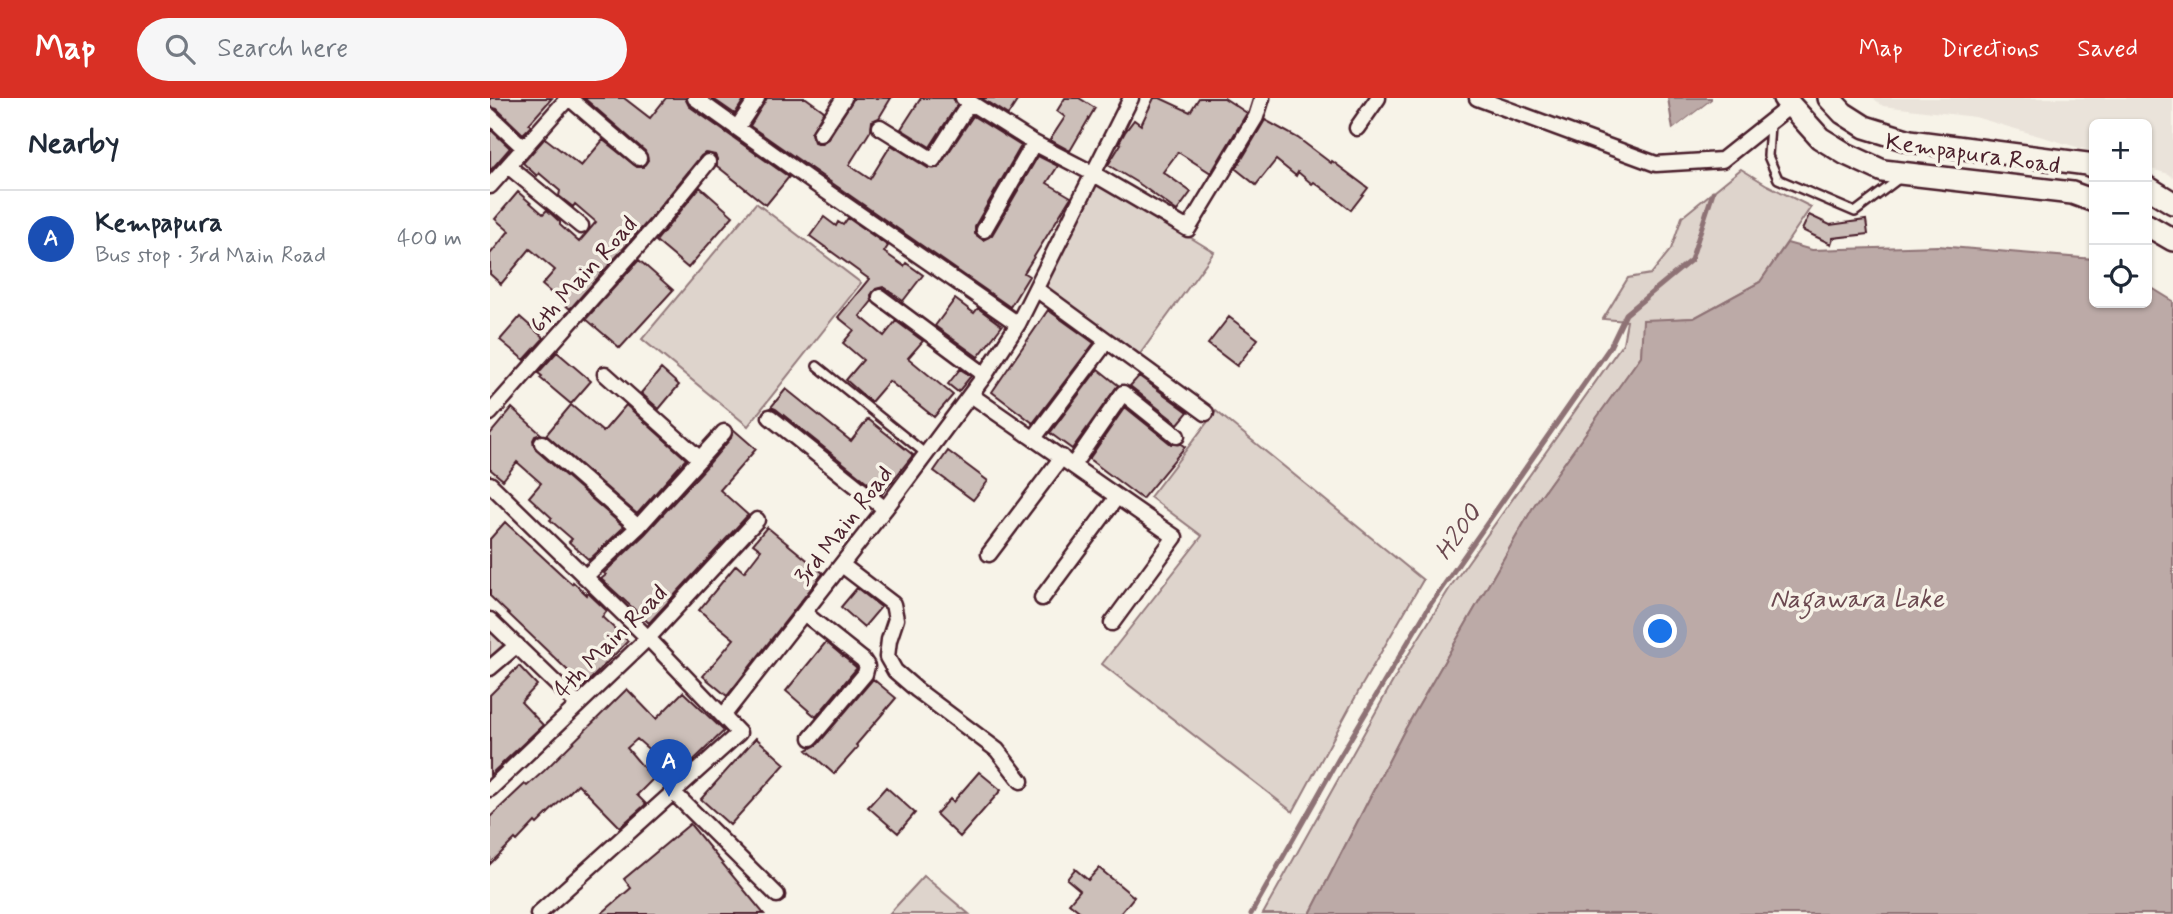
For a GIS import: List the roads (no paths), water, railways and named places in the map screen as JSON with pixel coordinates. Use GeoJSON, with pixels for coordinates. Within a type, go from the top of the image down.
{"type":"FeatureCollection","features":[{"type":"Feature","properties":{"kind":"street"},"geometry":{"type":"LineString","coordinates":[[490,186],[568,98],[639,158]]}},
{"type":"Feature","properties":{"kind":"street"},"geometry":{"type":"LineString","coordinates":[[695,98],[1018,324]]}},
{"type":"Feature","properties":{"kind":"street"},"geometry":{"type":"LineString","coordinates":[[737,128],[757,98]]}},
{"type":"Feature","properties":{"kind":"street"},"geometry":{"type":"LineString","coordinates":[[820,134],[844,98]]}},
{"type":"Feature","properties":{"kind":"street","name":"3rd Main Road"},"geometry":{"type":"LineString","coordinates":[[723,716],[886,509],[985,375],[1018,324],[1130,98]]}},
{"type":"Feature","properties":{"kind":"street"},"geometry":{"type":"LineString","coordinates":[[880,127],[933,160],[967,100],[1034,143],[1094,174],[1188,229],[1256,117],[1262,98]]}},
{"type":"Feature","properties":{"kind":"street"},"geometry":{"type":"LineString","coordinates":[[1357,128],[1378,98]]}},
{"type":"Feature","properties":{"kind":"street"},"geometry":{"type":"LineString","coordinates":[[1479,98],[1656,164],[1722,160],[1788,102]]}},
{"type":"Feature","properties":{"kind":"street","name":"Kempapura Road"},"geometry":{"type":"LineString","coordinates":[[1829,98],[1843,113],[1865,127],[1910,141],[2089,165]]}},
{"type":"Feature","properties":{"kind":"street","name":"Kempapura Road"},"geometry":{"type":"LineString","coordinates":[[1788,102],[1820,138],[1846,155],[1882,171],[2072,193],[2089,199]]}},
{"type":"Feature","properties":{"kind":"street"},"geometry":{"type":"LineString","coordinates":[[490,116],[524,148]]}},
{"type":"Feature","properties":{"kind":"street"},"geometry":{"type":"LineString","coordinates":[[984,230],[1034,143]]}},
{"type":"Feature","properties":{"kind":"street","name":"6th Main Road"},"geometry":{"type":"LineString","coordinates":[[490,413],[656,226],[708,162]]}},
{"type":"Feature","properties":{"kind":"street"},"geometry":{"type":"LineString","coordinates":[[508,166],[581,226]]}},
{"type":"Feature","properties":{"kind":"street"},"geometry":{"type":"LineString","coordinates":[[2152,190],[2173,203]]}},
{"type":"Feature","properties":{"kind":"street"},"geometry":{"type":"LineString","coordinates":[[2152,228],[2173,240]]}},
{"type":"Feature","properties":{"kind":"street"},"geometry":{"type":"LineString","coordinates":[[1036,289],[1206,412]]}},
{"type":"Feature","properties":{"kind":"street"},"geometry":{"type":"LineString","coordinates":[[880,297],[985,375]]}},
{"type":"Feature","properties":{"kind":"street"},"geometry":{"type":"LineString","coordinates":[[1034,438],[1101,349]]}},
{"type":"Feature","properties":{"kind":"street"},"geometry":{"type":"LineString","coordinates":[[605,374],[700,459]]}},
{"type":"Feature","properties":{"kind":"street"},"geometry":{"type":"LineString","coordinates":[[989,554],[1123,393],[1177,436]]}},
{"type":"Feature","properties":{"kind":"street"},"geometry":{"type":"LineString","coordinates":[[971,395],[1175,537],[1112,622]]}},
{"type":"Feature","properties":{"kind":"street"},"geometry":{"type":"LineString","coordinates":[[770,417],[886,509]]}},
{"type":"Feature","properties":{"kind":"street"},"geometry":{"type":"LineString","coordinates":[[585,577],[638,527],[724,432]]}},
{"type":"Feature","properties":{"kind":"street"},"geometry":{"type":"LineString","coordinates":[[542,443],[638,527]]}},
{"type":"Feature","properties":{"kind":"street"},"geometry":{"type":"LineString","coordinates":[[490,484],[648,638],[739,733],[538,914]]}},
{"type":"Feature","properties":{"kind":"street"},"geometry":{"type":"LineString","coordinates":[[1042,598],[1117,497]]}},
{"type":"Feature","properties":{"kind":"street","name":"4th Main Road"},"geometry":{"type":"LineString","coordinates":[[490,789],[648,638],[757,520]]}},
{"type":"Feature","properties":{"kind":"street"},"geometry":{"type":"LineString","coordinates":[[842,565],[893,604],[896,619],[887,657],[895,671],[916,690],[997,750],[1021,781]]}},
{"type":"Feature","properties":{"kind":"street"},"geometry":{"type":"LineString","coordinates":[[804,613],[863,660],[867,667],[865,674],[811,738]]}},
{"type":"Feature","properties":{"kind":"street"},"geometry":{"type":"LineString","coordinates":[[490,620],[578,705]]}},
{"type":"Feature","properties":{"kind":"street"},"geometry":{"type":"LineString","coordinates":[[490,668],[517,645]]}},
{"type":"Feature","properties":{"kind":"street"},"geometry":{"type":"LineString","coordinates":[[674,793],[777,895]]}},
{"type":"Feature","properties":{"kind":"lane"},"geometry":{"type":"LineString","coordinates":[[1770,124],[1768,156],[1778,179],[1855,212],[1906,174]]}},
{"type":"Feature","properties":{"kind":"lane"},"geometry":{"type":"LineString","coordinates":[[817,366],[927,455]]}},
{"type":"Feature","properties":{"kind":"water"},"geometry":{"type":"Polygon","coordinates":[[[1668,98],[1711,98],[1711,100],[1673,130],[1668,98]]]}},
{"type":"Feature","properties":{"kind":"water","name":"Nagawara Lake"},"geometry":{"type":"Polygon","coordinates":[[[1787,243],[1812,250],[1938,246],[2089,259],[2089,308],[2152,308],[2152,288],[2173,301],[2173,914],[1310,914],[1403,733],[1535,504],[1641,356],[1643,320],[1694,318],[1760,282],[1787,243]]]}},
{"type":"Feature","properties":{"kind":"waterway","name":"H200"},"geometry":{"type":"LineString","coordinates":[[1251,914],[1430,605],[1610,347],[1626,314],[1691,260],[1713,192]]}},
{"type":"Feature","properties":{"kind":"place","name":"Kempapura"},"geometry":{"type":"Point","coordinates":[669,797]}}]}
